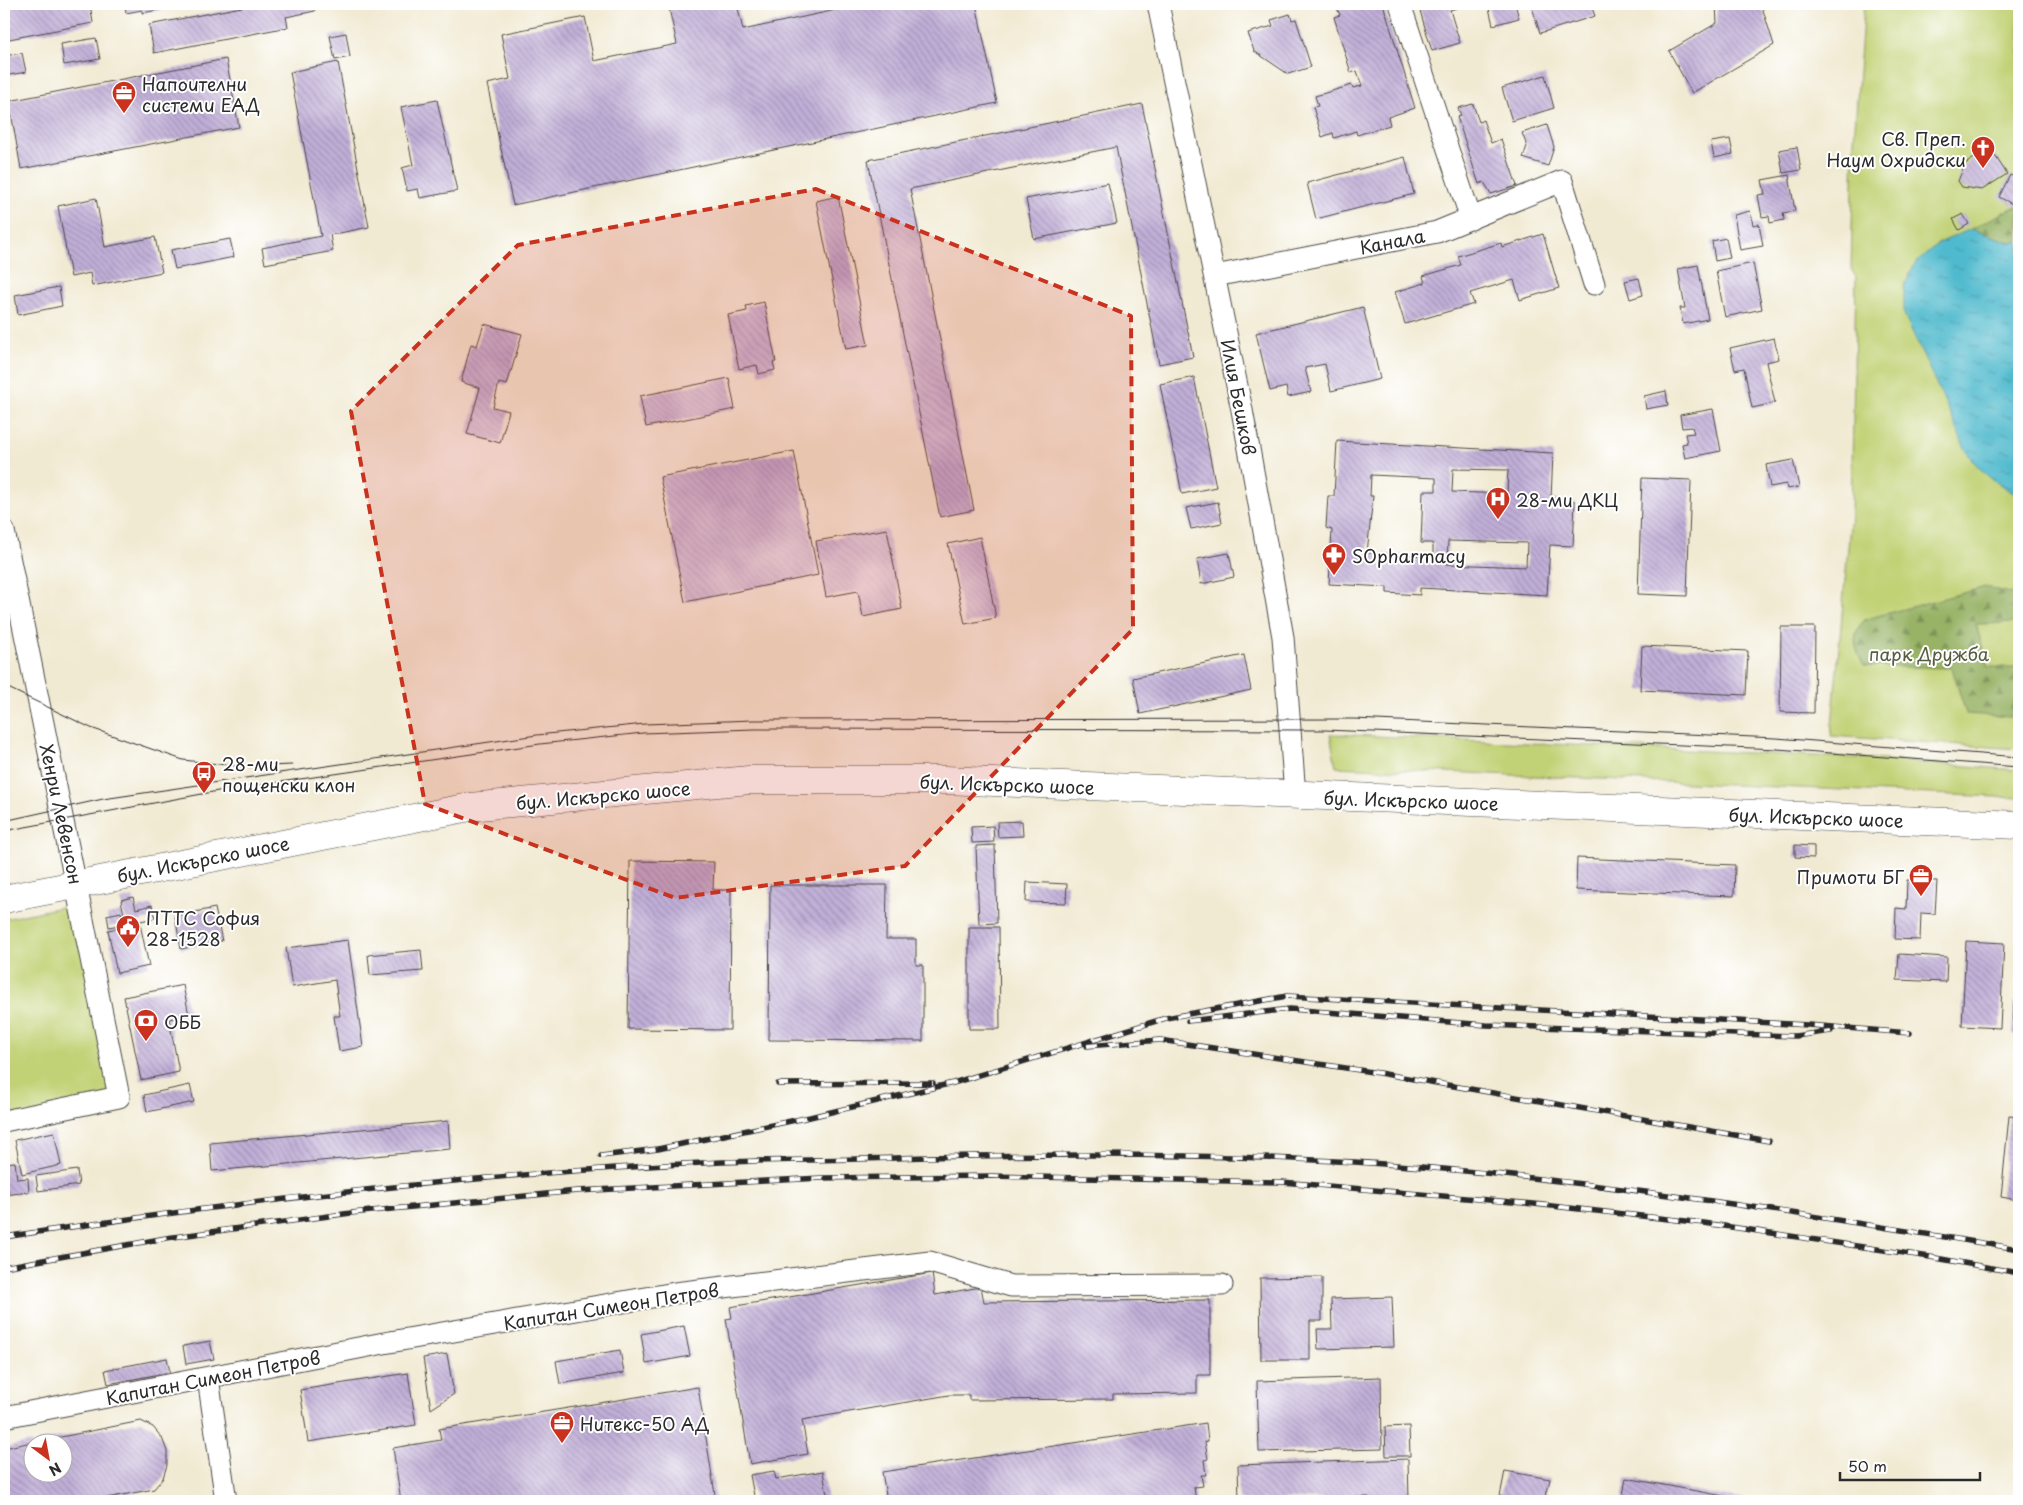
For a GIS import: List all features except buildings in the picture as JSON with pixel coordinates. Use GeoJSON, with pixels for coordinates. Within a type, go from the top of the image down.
{"type":"FeatureCollection","features":[{"type":"Feature","properties":{"kind":"main road","name":"бул. Искърско шосе"},"geometry":{"type":"LineString","coordinates":[[4,899],[470,807],[749,780],[945,780],[2019,825]]}},
{"type":"Feature","properties":{"kind":"street","name":"Илия Бешков"},"geometry":{"type":"LineString","coordinates":[[1158,4],[1215,276],[1283,637],[1295,795]]}},
{"type":"Feature","properties":{"kind":"street"},"geometry":{"type":"LineString","coordinates":[[1400,4],[1471,218]]}},
{"type":"Feature","properties":{"kind":"street","name":"Канала"},"geometry":{"type":"LineString","coordinates":[[1215,276],[1438,232],[1562,181],[1594,284]]}},
{"type":"Feature","properties":{"kind":"street","name":"Хенри Левенсон"},"geometry":{"type":"LineString","coordinates":[[4,531],[119,1097],[4,1121]]}},
{"type":"Feature","properties":{"kind":"street","name":"Капитан Симеон Петров"},"geometry":{"type":"LineString","coordinates":[[4,1417],[384,1343],[675,1294],[930,1262],[1011,1286],[1222,1285]]}},
{"type":"Feature","properties":{"kind":"street"},"geometry":{"type":"LineString","coordinates":[[208,1378],[226,1501]]}},
{"type":"Feature","properties":{"kind":"highlighted area"},"geometry":{"type":"Polygon","coordinates":[[[816,189],[1131,316],[1133,629],[905,866],[675,898],[425,804],[351,411],[518,245],[816,189]]]}},
{"type":"Feature","properties":{"kind":"green space","name":"парк Дружба"},"geometry":{"type":"Polygon","coordinates":[[[1864,4],[2019,4],[2019,690],[2010,717],[2019,724],[2019,749],[1831,736],[1851,514],[1856,277],[1851,269],[1854,141],[1864,4]]]}},
{"type":"Feature","properties":{"kind":"green space"},"geometry":{"type":"Polygon","coordinates":[[[2019,199],[2019,241],[2012,243],[1971,229],[2016,206],[2019,199]]]}},
{"type":"Feature","properties":{"kind":"green space"},"geometry":{"type":"Polygon","coordinates":[[[1985,587],[2013,594],[2019,600],[2019,623],[1976,624],[1988,667],[2019,667],[2019,690],[2010,717],[1966,714],[1952,668],[1864,666],[1855,642],[1857,630],[1866,619],[1985,587]]]}},
{"type":"Feature","properties":{"kind":"green space"},"geometry":{"type":"Polygon","coordinates":[[[1330,734],[1859,758],[2019,770],[2019,798],[1336,767],[1330,734]]]}},
{"type":"Feature","properties":{"kind":"green space"},"geometry":{"type":"Polygon","coordinates":[[[81,903],[119,1097],[4,1121],[4,919],[81,903]]]}},
{"type":"Feature","properties":{"kind":"water"},"geometry":{"type":"Polygon","coordinates":[[[1971,229],[2012,243],[2019,241],[2019,496],[1981,470],[1968,453],[1904,314],[1904,287],[1914,265],[1939,243],[1971,229]]]}},
{"type":"Feature","properties":{"kind":"tram line"},"geometry":{"type":"LineString","coordinates":[[4,686],[91,728],[183,760],[245,767],[292,765]]}},
{"type":"Feature","properties":{"kind":"tram line"},"geometry":{"type":"LineString","coordinates":[[4,821],[103,799],[537,735],[645,724],[753,720],[1354,719],[1776,738],[2019,757]]}},
{"type":"Feature","properties":{"kind":"tram line"},"geometry":{"type":"LineString","coordinates":[[4,831],[218,791],[540,744],[643,733],[754,729],[1325,730],[1777,749],[2019,767]]}},
{"type":"Feature","properties":{"kind":"railway"},"geometry":{"type":"LineString","coordinates":[[601,1156],[658,1149],[810,1117],[953,1083],[1166,1018],[1287,996],[1808,1025],[1910,1033]]}},
{"type":"Feature","properties":{"kind":"railway"},"geometry":{"type":"LineString","coordinates":[[1188,1021],[1290,1009],[1486,1025],[1795,1036],[1831,1031]]}},
{"type":"Feature","properties":{"kind":"railway"},"geometry":{"type":"LineString","coordinates":[[1087,1046],[1160,1040],[1379,1073],[1769,1141]]}},
{"type":"Feature","properties":{"kind":"railway"},"geometry":{"type":"LineString","coordinates":[[778,1084],[933,1083]]}},
{"type":"Feature","properties":{"kind":"railway"},"geometry":{"type":"LineString","coordinates":[[4,1237],[272,1200],[542,1173],[722,1162],[1017,1155],[1140,1155],[1323,1160],[1543,1179],[1702,1200],[2019,1249]]}},
{"type":"Feature","properties":{"kind":"railway"},"geometry":{"type":"LineString","coordinates":[[4,1267],[166,1238],[351,1213],[577,1191],[821,1178],[991,1176],[1282,1182],[1534,1204],[1704,1223],[1930,1257],[2019,1273]]}},
{"type":"Feature","properties":{"kind":"place","name":"Напоителни системи ЕАД"},"geometry":{"type":"Point","coordinates":[124,114]}},
{"type":"Feature","properties":{"kind":"place","name":"Св. Преп. Наум Охридски"},"geometry":{"type":"Point","coordinates":[1983,169]}},
{"type":"Feature","properties":{"kind":"place","name":"28-ми ДКЦ"},"geometry":{"type":"Point","coordinates":[1498,520]}},
{"type":"Feature","properties":{"kind":"place","name":"SOpharmacy"},"geometry":{"type":"Point","coordinates":[1334,576]}},
{"type":"Feature","properties":{"kind":"place","name":"28-ми пощенски клон"},"geometry":{"type":"Point","coordinates":[204,794]}},
{"type":"Feature","properties":{"kind":"place","name":"Примоти БГ"},"geometry":{"type":"Point","coordinates":[1921,897]}},
{"type":"Feature","properties":{"kind":"place","name":"ПТТС София 28-1528"},"geometry":{"type":"Point","coordinates":[128,948]}},
{"type":"Feature","properties":{"kind":"place","name":"ОББ"},"geometry":{"type":"Point","coordinates":[146,1042]}},
{"type":"Feature","properties":{"kind":"place","name":"Нитекс-50 АД"},"geometry":{"type":"Point","coordinates":[562,1444]}}]}
